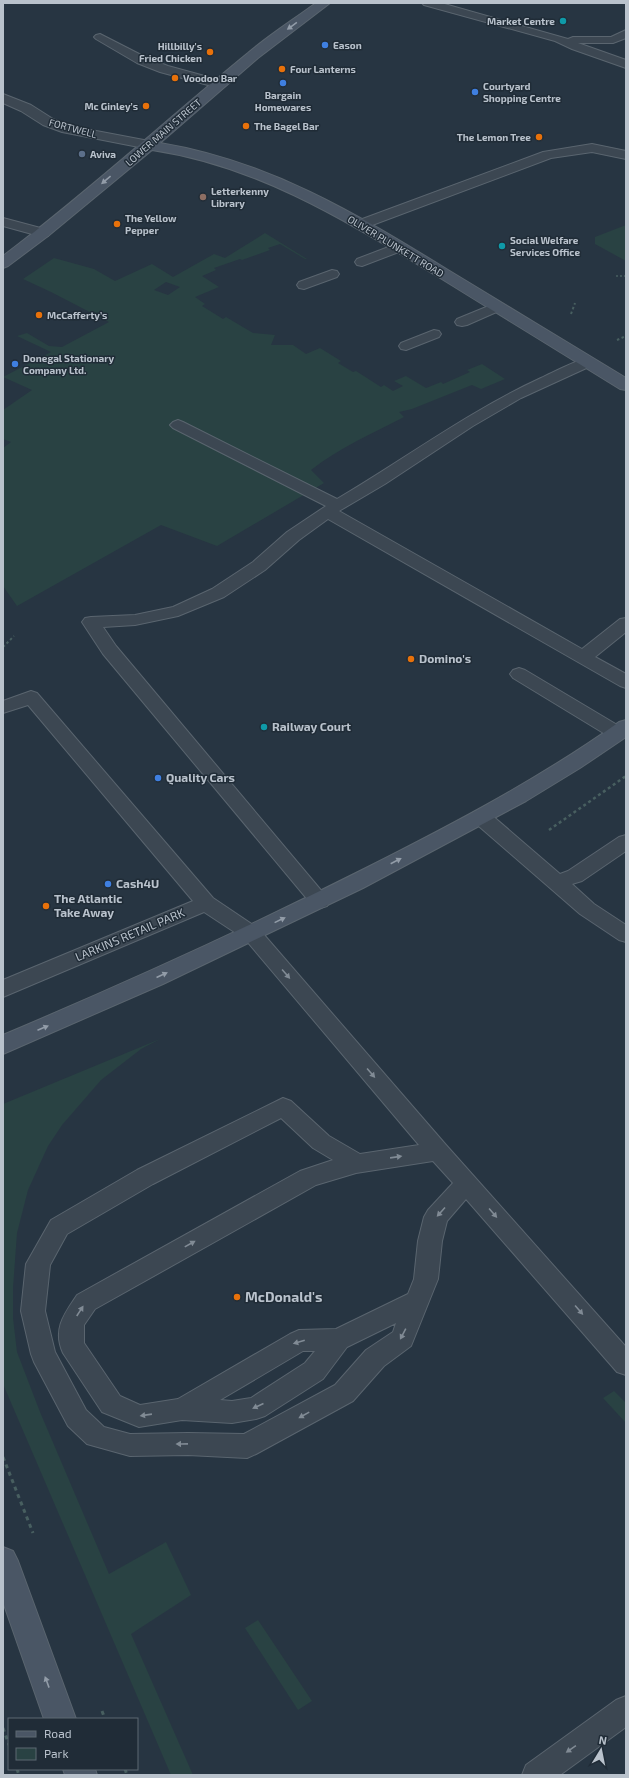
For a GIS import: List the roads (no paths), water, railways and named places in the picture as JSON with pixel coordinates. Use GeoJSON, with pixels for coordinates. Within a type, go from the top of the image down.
{"type":"FeatureCollection","features":[{"type":"Feature","properties":{"kind":"street","name":"LOWER MAIN STREET"},"geometry":{"type":"LineString","coordinates":[[3,263],[43,233],[149,145],[253,55],[324,3]]}},
{"type":"Feature","properties":{"kind":"street","name":"FORTWELL"},"geometry":{"type":"LineString","coordinates":[[3,98],[26,108],[48,122],[61,127],[149,145]]}},
{"type":"Feature","properties":{"kind":"street","name":"OLIVER PLUNKETT ROAD"},"geometry":{"type":"LineString","coordinates":[[149,145],[210,157],[259,174],[297,191],[362,224],[626,385]]}},
{"type":"Feature","properties":{"kind":"street"},"geometry":{"type":"LineString","coordinates":[[3,1045],[252,934],[320,901],[481,817],[544,782],[622,730]]}},
{"type":"Feature","properties":{"kind":"street"},"geometry":{"type":"LineString","coordinates":[[3,1562],[60,1718]]}},
{"type":"Feature","properties":{"kind":"lane"},"geometry":{"type":"LineString","coordinates":[[428,3],[559,39],[576,47],[626,64]]}},
{"type":"Feature","properties":{"kind":"lane"},"geometry":{"type":"LineString","coordinates":[[559,39],[613,40],[626,33]]}},
{"type":"Feature","properties":{"kind":"lane"},"geometry":{"type":"LineString","coordinates":[[100,37],[141,60],[164,69],[219,84]]}},
{"type":"Feature","properties":{"kind":"lane"},"geometry":{"type":"LineString","coordinates":[[362,224],[548,155],[576,149],[592,148],[626,155]]}},
{"type":"Feature","properties":{"kind":"lane"},"geometry":{"type":"LineString","coordinates":[[481,164],[498,174]]}},
{"type":"Feature","properties":{"kind":"lane"},"geometry":{"type":"LineString","coordinates":[[3,222],[43,233]]}},
{"type":"Feature","properties":{"kind":"lane"},"geometry":{"type":"LineString","coordinates":[[362,262],[399,247]]}},
{"type":"Feature","properties":{"kind":"lane"},"geometry":{"type":"LineString","coordinates":[[304,285],[332,274]]}},
{"type":"Feature","properties":{"kind":"lane"},"geometry":{"type":"LineString","coordinates":[[462,322],[496,307]]}},
{"type":"Feature","properties":{"kind":"lane"},"geometry":{"type":"LineString","coordinates":[[406,346],[434,334]]}},
{"type":"Feature","properties":{"kind":"lane"},"geometry":{"type":"LineString","coordinates":[[320,901],[109,650],[91,622],[135,620],[178,610],[218,593],[259,566],[293,536],[468,423],[516,395],[588,362]]}},
{"type":"Feature","properties":{"kind":"lane"},"geometry":{"type":"LineString","coordinates":[[178,425],[333,509],[582,658],[626,682]]}},
{"type":"Feature","properties":{"kind":"lane"},"geometry":{"type":"LineString","coordinates":[[582,658],[626,623]]}},
{"type":"Feature","properties":{"kind":"lane"},"geometry":{"type":"LineString","coordinates":[[519,674],[622,730]]}},
{"type":"Feature","properties":{"kind":"lane"},"geometry":{"type":"LineString","coordinates":[[3,707],[31,697],[206,903],[252,934],[438,1151],[624,1362]]}},
{"type":"Feature","properties":{"kind":"lane"},"geometry":{"type":"LineString","coordinates":[[481,817],[587,909],[626,935]]}},
{"type":"Feature","properties":{"kind":"lane"},"geometry":{"type":"LineString","coordinates":[[557,882],[575,876],[626,842]]}},
{"type":"Feature","properties":{"kind":"lane","name":"LARKINS RETAIL PARK"},"geometry":{"type":"LineString","coordinates":[[3,989],[206,903]]}},
{"type":"Feature","properties":{"kind":"lane"},"geometry":{"type":"LineString","coordinates":[[357,1163],[321,1142],[283,1107],[145,1177],[59,1227],[38,1264],[33,1312],[43,1354],[77,1418],[96,1436],[130,1445],[188,1444],[247,1446],[344,1393],[375,1358],[402,1339],[426,1279],[430,1241],[436,1217],[467,1183]]}},
{"type":"Feature","properties":{"kind":"lane"},"geometry":{"type":"LineString","coordinates":[[338,1340],[314,1371],[256,1408],[232,1412],[182,1409],[139,1416],[111,1404],[72,1345],[72,1323],[86,1302],[308,1178],[330,1169],[357,1163],[438,1151]]}},
{"type":"Feature","properties":{"kind":"lane"},"geometry":{"type":"LineString","coordinates":[[182,1409],[299,1341],[338,1340],[417,1301]]}},
{"type":"Feature","properties":{"kind":"lane"},"geometry":{"type":"LineString","coordinates":[[536,1775],[626,1710]]}},
{"type":"Feature","properties":{"kind":"place","name":"Market Centre"},"geometry":{"type":"Point","coordinates":[563,21]}},
{"type":"Feature","properties":{"kind":"place","name":"Eason"},"geometry":{"type":"Point","coordinates":[325,45]}},
{"type":"Feature","properties":{"kind":"place","name":"Hillbilly's Fried Chicken"},"geometry":{"type":"Point","coordinates":[210,52]}},
{"type":"Feature","properties":{"kind":"place","name":"Four Lanterns"},"geometry":{"type":"Point","coordinates":[282,69]}},
{"type":"Feature","properties":{"kind":"place","name":"Voodoo Bar"},"geometry":{"type":"Point","coordinates":[175,78]}},
{"type":"Feature","properties":{"kind":"place","name":"Bargain Homewares"},"geometry":{"type":"Point","coordinates":[283,83]}},
{"type":"Feature","properties":{"kind":"place","name":"Courtyard Shopping Centre"},"geometry":{"type":"Point","coordinates":[475,92]}},
{"type":"Feature","properties":{"kind":"place","name":"Mc Ginley’s"},"geometry":{"type":"Point","coordinates":[146,106]}},
{"type":"Feature","properties":{"kind":"place","name":"The Bagel Bar"},"geometry":{"type":"Point","coordinates":[246,126]}},
{"type":"Feature","properties":{"kind":"place","name":"The Lemon Tree"},"geometry":{"type":"Point","coordinates":[539,137]}},
{"type":"Feature","properties":{"kind":"place","name":"Aviva"},"geometry":{"type":"Point","coordinates":[82,154]}},
{"type":"Feature","properties":{"kind":"place","name":"Letterkenny Library"},"geometry":{"type":"Point","coordinates":[203,197]}},
{"type":"Feature","properties":{"kind":"place","name":"The Yellow Pepper"},"geometry":{"type":"Point","coordinates":[117,224]}},
{"type":"Feature","properties":{"kind":"place","name":"Social Welfare Services Office"},"geometry":{"type":"Point","coordinates":[502,246]}},
{"type":"Feature","properties":{"kind":"place","name":"McCafferty’s"},"geometry":{"type":"Point","coordinates":[39,315]}},
{"type":"Feature","properties":{"kind":"place","name":"Donegal Stationary Company Ltd."},"geometry":{"type":"Point","coordinates":[15,364]}},
{"type":"Feature","properties":{"kind":"place","name":"Domino's"},"geometry":{"type":"Point","coordinates":[411,659]}},
{"type":"Feature","properties":{"kind":"place","name":"Railway Court"},"geometry":{"type":"Point","coordinates":[264,727]}},
{"type":"Feature","properties":{"kind":"place","name":"Quality Cars"},"geometry":{"type":"Point","coordinates":[158,778]}},
{"type":"Feature","properties":{"kind":"place","name":"Cash4U"},"geometry":{"type":"Point","coordinates":[108,884]}},
{"type":"Feature","properties":{"kind":"place","name":"The Atlantic Take Away"},"geometry":{"type":"Point","coordinates":[46,906]}},
{"type":"Feature","properties":{"kind":"place","name":"McDonald's"},"geometry":{"type":"Point","coordinates":[237,1297]}}]}
